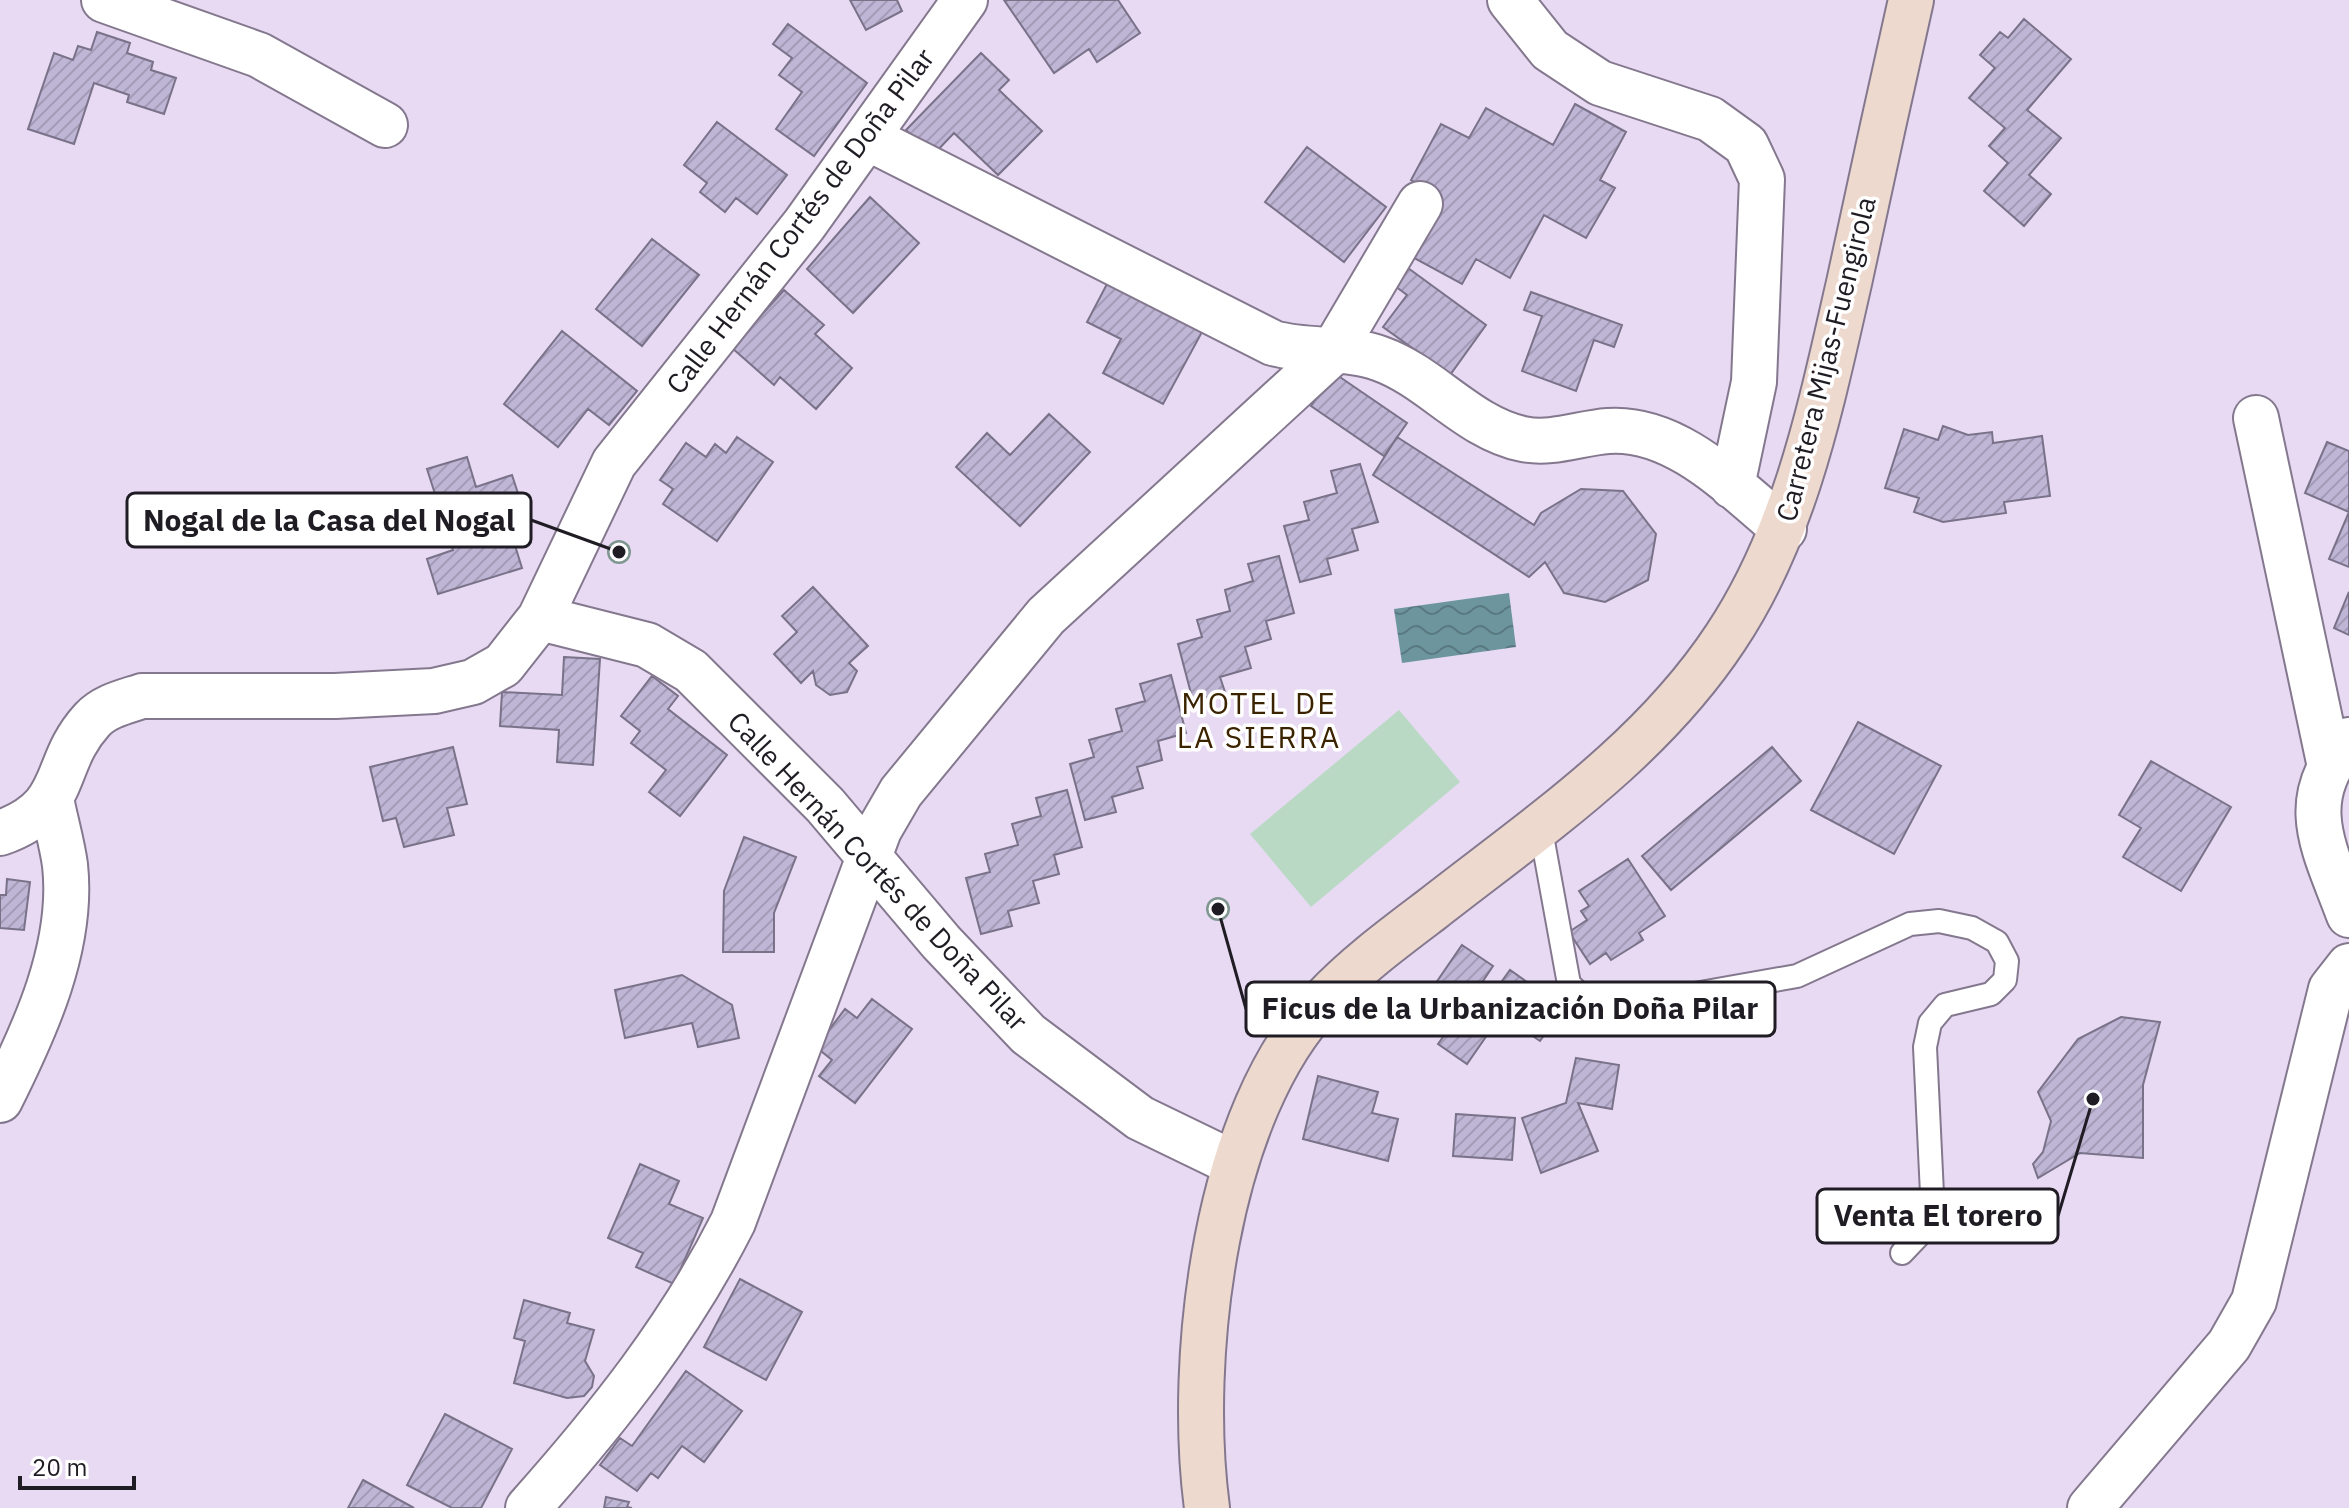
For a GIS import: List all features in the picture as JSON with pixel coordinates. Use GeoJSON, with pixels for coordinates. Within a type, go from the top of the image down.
{"type":"FeatureCollection","features":[{"type":"Feature","properties":{"kind":"main road","name":"Carretera Mijas-Fuengirola"},"geometry":{"type":"LineString","coordinates":[[1207,1508],[1201,1467],[1201,1367],[1212,1271],[1235,1164],[1277,1062],[1321,1002],[1374,954],[1612,769],[1686,692],[1726,639],[1763,576],[1784,529],[1839,326],[1911,0]]}},
{"type":"Feature","properties":{"kind":"street"},"geometry":{"type":"LineString","coordinates":[[104,0],[259,55],[385,125]]}},
{"type":"Feature","properties":{"kind":"street","name":"Calle Hernán Cortés de Doña Pilar"},"geometry":{"type":"LineString","coordinates":[[965,0],[868,138],[614,463],[540,618],[647,645],[691,671],[825,805],[941,942],[1028,1034],[1140,1118],[1235,1164]]}},
{"type":"Feature","properties":{"kind":"street"},"geometry":{"type":"LineString","coordinates":[[1510,0],[1550,50],[1600,83],[1710,119],[1746,145],[1762,179],[1754,382],[1732,486]]}},
{"type":"Feature","properties":{"kind":"street"},"geometry":{"type":"LineString","coordinates":[[868,138],[1273,343],[1298,350],[1356,352],[1383,359],[1495,429],[1523,439],[1552,441],[1608,431],[1634,432],[1662,440],[1689,454],[1784,529]]}},
{"type":"Feature","properties":{"kind":"street"},"geometry":{"type":"LineString","coordinates":[[528,1508],[643,1373],[703,1283],[733,1222],[879,830],[901,792],[1046,616],[1332,353],[1420,204]]}},
{"type":"Feature","properties":{"kind":"street"},"geometry":{"type":"LineString","coordinates":[[2256,418],[2339,751],[2319,790],[2320,836],[2349,915]]}},
{"type":"Feature","properties":{"kind":"street"},"geometry":{"type":"LineString","coordinates":[[0,833],[33,819],[51,798],[77,742],[92,720],[112,706],[142,696],[335,696],[434,691],[473,682],[503,665],[540,618]]}},
{"type":"Feature","properties":{"kind":"street"},"geometry":{"type":"LineString","coordinates":[[0,1100],[27,1046],[48,992],[62,928],[65,867],[51,798]]}},
{"type":"Feature","properties":{"kind":"street"},"geometry":{"type":"LineString","coordinates":[[2090,1508],[2229,1345],[2248,1313],[2261,1279],[2331,989],[2349,966]]}},
{"type":"Feature","properties":{"kind":"lane"},"geometry":{"type":"LineString","coordinates":[[1540,825],[1569,984],[1592,1006],[1610,1009],[1797,976],[1910,924],[1939,921],[1972,928],[1997,942],[2007,961],[2005,980],[1991,994],[1945,1005],[1930,1023],[1925,1062],[1932,1194],[1922,1232],[1902,1253]]}},
{"type":"Feature","properties":{"kind":"shaded area"},"geometry":{"type":"Polygon","coordinates":[[[1399,710],[1460,782],[1311,907],[1250,834],[1399,710]]]}},
{"type":"Feature","properties":{"kind":"water"},"geometry":{"type":"Polygon","coordinates":[[[1509,593],[1516,647],[1402,663],[1394,609],[1509,593]]]}},
{"type":"Feature","properties":{"kind":"building"},"geometry":{"type":"Polygon","coordinates":[[[850,0],[897,0],[902,11],[866,30],[850,0]]]}},
{"type":"Feature","properties":{"kind":"building"},"geometry":{"type":"Polygon","coordinates":[[[1004,0],[1118,0],[1140,33],[1097,62],[1089,49],[1054,73],[1004,0]]]}},
{"type":"Feature","properties":{"kind":"building"},"geometry":{"type":"Polygon","coordinates":[[[2024,19],[2071,59],[2027,110],[2061,138],[2029,175],[2051,194],[2024,226],[1984,191],[2008,163],[1989,146],[2005,128],[1969,98],[1995,68],[1980,55],[2000,32],[2008,38],[2024,19]]]}},
{"type":"Feature","properties":{"kind":"building"},"geometry":{"type":"Polygon","coordinates":[[[788,24],[867,83],[814,156],[776,129],[802,92],[779,75],[792,58],[773,44],[788,24]]]}},
{"type":"Feature","properties":{"kind":"building"},"geometry":{"type":"Polygon","coordinates":[[[97,32],[130,43],[127,53],[153,62],[151,70],[176,78],[164,114],[127,102],[129,95],[94,83],[74,144],[28,129],[54,53],[73,60],[78,46],[91,50],[97,32]]]}},
{"type":"Feature","properties":{"kind":"building"},"geometry":{"type":"Polygon","coordinates":[[[981,53],[1009,80],[999,90],[1042,131],[998,175],[954,133],[933,155],[906,130],[981,53]]]}},
{"type":"Feature","properties":{"kind":"building"},"geometry":{"type":"Polygon","coordinates":[[[1575,104],[1626,132],[1600,180],[1615,188],[1586,238],[1544,215],[1510,278],[1476,259],[1462,284],[1407,254],[1439,196],[1411,180],[1441,124],[1469,138],[1486,108],[1553,145],[1575,104]]]}},
{"type":"Feature","properties":{"kind":"building"},"geometry":{"type":"Polygon","coordinates":[[[717,122],[787,175],[757,214],[736,198],[725,212],[700,192],[707,183],[684,165],[717,122]]]}},
{"type":"Feature","properties":{"kind":"building"},"geometry":{"type":"Polygon","coordinates":[[[1307,147],[1386,207],[1344,262],[1265,202],[1307,147]]]}},
{"type":"Feature","properties":{"kind":"building"},"geometry":{"type":"Polygon","coordinates":[[[870,197],[919,243],[853,313],[807,269],[870,197]]]}},
{"type":"Feature","properties":{"kind":"building"},"geometry":{"type":"Polygon","coordinates":[[[652,239],[699,275],[642,346],[596,309],[652,239]]]}},
{"type":"Feature","properties":{"kind":"building"},"geometry":{"type":"Polygon","coordinates":[[[1408,268],[1486,325],[1450,375],[1383,327],[1407,295],[1395,286],[1408,268]]]}},
{"type":"Feature","properties":{"kind":"building"},"geometry":{"type":"Polygon","coordinates":[[[1108,282],[1202,332],[1163,404],[1103,373],[1121,339],[1087,322],[1108,282]]]}},
{"type":"Feature","properties":{"kind":"building"},"geometry":{"type":"Polygon","coordinates":[[[784,290],[824,325],[815,334],[852,368],[816,409],[780,377],[774,385],[732,348],[784,290]]]}},
{"type":"Feature","properties":{"kind":"building"},"geometry":{"type":"Polygon","coordinates":[[[1531,292],[1622,325],[1614,347],[1594,340],[1576,391],[1522,371],[1542,316],[1524,310],[1531,292]]]}},
{"type":"Feature","properties":{"kind":"building"},"geometry":{"type":"Polygon","coordinates":[[[562,331],[637,391],[609,425],[588,409],[558,447],[504,404],[562,331]]]}},
{"type":"Feature","properties":{"kind":"building"},"geometry":{"type":"Polygon","coordinates":[[[1334,373],[1407,423],[1384,456],[1311,406],[1334,373]]]}},
{"type":"Feature","properties":{"kind":"building"},"geometry":{"type":"Polygon","coordinates":[[[1049,414],[1090,452],[1020,526],[956,467],[987,433],[1010,455],[1049,414]]]}},
{"type":"Feature","properties":{"kind":"building"},"geometry":{"type":"Polygon","coordinates":[[[1943,426],[1968,435],[1992,432],[1993,443],[2042,436],[2050,496],[2004,502],[2006,513],[1943,522],[1914,512],[1919,498],[1885,488],[1904,429],[1938,440],[1943,426]]]}},
{"type":"Feature","properties":{"kind":"building"},"geometry":{"type":"Polygon","coordinates":[[[737,437],[773,462],[717,541],[663,504],[673,489],[660,480],[686,443],[706,457],[715,444],[726,453],[737,437]]]}},
{"type":"Feature","properties":{"kind":"building"},"geometry":{"type":"Polygon","coordinates":[[[1397,437],[1534,525],[1541,513],[1581,489],[1623,491],[1656,534],[1648,580],[1605,602],[1564,593],[1545,562],[1529,577],[1373,475],[1397,437]]]}},
{"type":"Feature","properties":{"kind":"building"},"geometry":{"type":"Polygon","coordinates":[[[2327,442],[2349,451],[2349,512],[2305,493],[2327,442]]]}},
{"type":"Feature","properties":{"kind":"building"},"geometry":{"type":"Polygon","coordinates":[[[467,457],[476,487],[512,475],[527,521],[509,526],[522,568],[438,594],[427,559],[453,550],[427,469],[467,457]]]}},
{"type":"Feature","properties":{"kind":"building"},"geometry":{"type":"Polygon","coordinates":[[[1360,464],[1378,522],[1352,529],[1358,550],[1327,559],[1331,574],[1300,582],[1284,526],[1309,520],[1304,502],[1337,493],[1331,471],[1360,464]]]}},
{"type":"Feature","properties":{"kind":"building"},"geometry":{"type":"Polygon","coordinates":[[[2349,512],[2349,567],[2329,559],[2349,512]]]}},
{"type":"Feature","properties":{"kind":"building"},"geometry":{"type":"Polygon","coordinates":[[[1279,556],[1294,613],[1266,621],[1271,639],[1245,647],[1251,668],[1220,677],[1225,692],[1193,701],[1178,644],[1202,637],[1197,620],[1230,611],[1225,590],[1253,581],[1248,564],[1279,556]]]}},
{"type":"Feature","properties":{"kind":"building"},"geometry":{"type":"Polygon","coordinates":[[[813,587],[868,646],[849,663],[857,671],[847,692],[830,695],[816,685],[813,671],[801,683],[774,654],[797,632],[782,616],[813,587]]]}},
{"type":"Feature","properties":{"kind":"building"},"geometry":{"type":"Polygon","coordinates":[[[2349,592],[2349,635],[2334,628],[2349,592]]]}},
{"type":"Feature","properties":{"kind":"building"},"geometry":{"type":"Polygon","coordinates":[[[564,657],[600,659],[593,765],[557,762],[559,730],[500,726],[502,692],[562,695],[564,657]]]}},
{"type":"Feature","properties":{"kind":"building"},"geometry":{"type":"Polygon","coordinates":[[[1171,675],[1186,733],[1158,741],[1162,760],[1137,767],[1143,788],[1112,797],[1116,812],[1085,820],[1070,764],[1094,757],[1089,740],[1122,731],[1116,709],[1145,701],[1140,684],[1171,675]]]}},
{"type":"Feature","properties":{"kind":"building"},"geometry":{"type":"Polygon","coordinates":[[[652,676],[678,696],[668,709],[727,755],[680,816],[649,792],[666,770],[631,743],[640,731],[621,716],[652,676]]]}},
{"type":"Feature","properties":{"kind":"building"},"geometry":{"type":"Polygon","coordinates":[[[1858,722],[1941,766],[1894,854],[1811,810],[1858,722]]]}},
{"type":"Feature","properties":{"kind":"building"},"geometry":{"type":"Polygon","coordinates":[[[453,747],[467,804],[447,808],[454,835],[404,847],[396,818],[383,821],[370,767],[453,747]]]}},
{"type":"Feature","properties":{"kind":"building"},"geometry":{"type":"Polygon","coordinates":[[[1772,747],[1801,781],[1671,890],[1642,856],[1772,747]]]}},
{"type":"Feature","properties":{"kind":"building"},"geometry":{"type":"Polygon","coordinates":[[[2151,761],[2231,807],[2181,891],[2123,857],[2141,828],[2119,815],[2151,761]]]}},
{"type":"Feature","properties":{"kind":"building"},"geometry":{"type":"Polygon","coordinates":[[[1067,790],[1082,847],[1054,855],[1059,874],[1033,881],[1039,903],[1008,911],[1012,926],[981,934],[966,878],[990,872],[985,854],[1018,845],[1012,824],[1041,816],[1036,798],[1067,790]]]}},
{"type":"Feature","properties":{"kind":"building"},"geometry":{"type":"Polygon","coordinates":[[[744,837],[796,857],[774,913],[774,952],[723,952],[724,891],[744,837]]]}},
{"type":"Feature","properties":{"kind":"building"},"geometry":{"type":"Polygon","coordinates":[[[1628,859],[1665,916],[1639,933],[1643,940],[1611,960],[1606,953],[1590,964],[1569,932],[1587,920],[1581,911],[1589,906],[1579,891],[1628,859]]]}},
{"type":"Feature","properties":{"kind":"building"},"geometry":{"type":"Polygon","coordinates":[[[7,879],[30,882],[24,930],[0,928],[0,895],[6,895],[7,879]]]}},
{"type":"Feature","properties":{"kind":"building"},"geometry":{"type":"Polygon","coordinates":[[[1462,945],[1493,966],[1481,984],[1494,992],[1510,970],[1564,1008],[1540,1041],[1501,1015],[1467,1064],[1438,1044],[1448,1030],[1418,1009],[1462,945]]]}},
{"type":"Feature","properties":{"kind":"building"},"geometry":{"type":"Polygon","coordinates":[[[682,975],[732,1005],[739,1038],[698,1047],[692,1023],[625,1038],[615,990],[682,975]]]}},
{"type":"Feature","properties":{"kind":"building"},"geometry":{"type":"Polygon","coordinates":[[[872,999],[912,1029],[855,1103],[819,1076],[832,1060],[816,1047],[845,1009],[857,1018],[872,999]]]}},
{"type":"Feature","properties":{"kind":"building"},"geometry":{"type":"Polygon","coordinates":[[[2121,1017],[2160,1022],[2143,1085],[2143,1158],[2080,1153],[2038,1178],[2033,1164],[2043,1152],[2051,1121],[2038,1092],[2078,1039],[2121,1017]]]}},
{"type":"Feature","properties":{"kind":"building"},"geometry":{"type":"Polygon","coordinates":[[[1576,1058],[1619,1065],[1612,1109],[1578,1103],[1598,1151],[1541,1173],[1522,1118],[1566,1103],[1576,1058]]]}},
{"type":"Feature","properties":{"kind":"building"},"geometry":{"type":"Polygon","coordinates":[[[1318,1076],[1378,1092],[1372,1113],[1398,1119],[1388,1161],[1303,1139],[1318,1076]]]}},
{"type":"Feature","properties":{"kind":"building"},"geometry":{"type":"Polygon","coordinates":[[[1456,1114],[1515,1118],[1512,1160],[1453,1156],[1456,1114]]]}},
{"type":"Feature","properties":{"kind":"building"},"geometry":{"type":"Polygon","coordinates":[[[640,1164],[679,1181],[669,1204],[703,1218],[674,1284],[636,1267],[643,1253],[608,1238],[640,1164]]]}},
{"type":"Feature","properties":{"kind":"building"},"geometry":{"type":"Polygon","coordinates":[[[740,1279],[802,1312],[766,1380],[704,1347],[740,1279]]]}},
{"type":"Feature","properties":{"kind":"building"},"geometry":{"type":"Polygon","coordinates":[[[524,1300],[570,1313],[567,1323],[594,1330],[585,1361],[594,1376],[592,1387],[584,1396],[567,1398],[514,1383],[525,1341],[514,1338],[524,1300]]]}},
{"type":"Feature","properties":{"kind":"building"},"geometry":{"type":"Polygon","coordinates":[[[686,1371],[742,1411],[704,1462],[682,1446],[658,1478],[651,1473],[637,1491],[600,1465],[620,1438],[632,1446],[686,1371]]]}},
{"type":"Feature","properties":{"kind":"building"},"geometry":{"type":"Polygon","coordinates":[[[445,1414],[512,1449],[481,1508],[452,1508],[407,1485],[445,1414]]]}},
{"type":"Feature","properties":{"kind":"building"},"geometry":{"type":"Polygon","coordinates":[[[363,1480],[414,1508],[348,1508],[363,1480]]]}},
{"type":"Feature","properties":{"kind":"building"},"geometry":{"type":"Polygon","coordinates":[[[606,1497],[629,1502],[627,1507],[632,1508],[604,1508],[606,1497]]]}},
{"type":"Feature","properties":{"kind":"place","name":"Nogal de la Casa del Nogal"},"geometry":{"type":"Point","coordinates":[619,552]}},
{"type":"Feature","properties":{"kind":"place","name":"Ficus de la Urbanización Doña Pilar"},"geometry":{"type":"Point","coordinates":[1218,909]}},
{"type":"Feature","properties":{"kind":"place","name":"Venta El torero"},"geometry":{"type":"Point","coordinates":[2093,1099]}},
{"type":"Feature","properties":{"kind":"district","name":"MOTEL DE LA SIERRA"},"geometry":{"type":"Point","coordinates":[1259,721]}}]}
